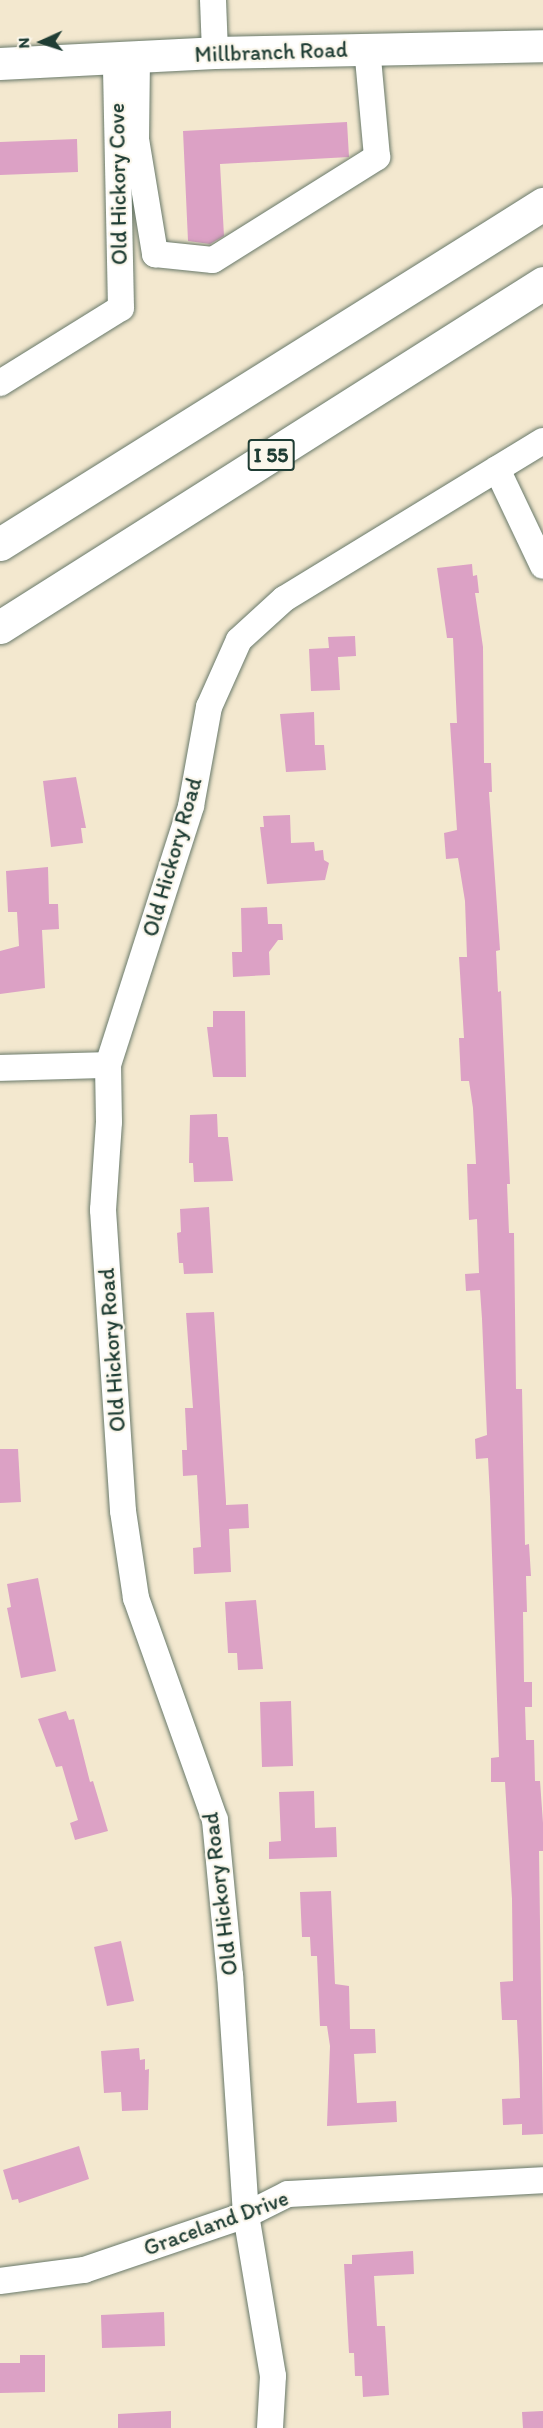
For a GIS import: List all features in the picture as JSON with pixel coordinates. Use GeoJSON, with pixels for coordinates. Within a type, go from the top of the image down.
{"type":"FeatureCollection","features":[{"type":"Feature","properties":{"kind":"highway"},"geometry":{"type":"LineString","coordinates":[[0,544],[543,204]]}},
{"type":"Feature","properties":{"kind":"highway","name":"I 55"},"geometry":{"type":"LineString","coordinates":[[0,627],[543,283]]}},
{"type":"Feature","properties":{"kind":"main road","name":"Millbranch Road"},"geometry":{"type":"LineString","coordinates":[[0,64],[216,53],[543,46]]}},
{"type":"Feature","properties":{"kind":"street"},"geometry":{"type":"LineString","coordinates":[[213,0],[216,53]]}},
{"type":"Feature","properties":{"kind":"street"},"geometry":{"type":"LineString","coordinates":[[126,59],[136,139],[155,254],[213,260],[377,157],[367,48]]}},
{"type":"Feature","properties":{"kind":"street","name":"Old Hickory Cove"},"geometry":{"type":"LineString","coordinates":[[0,383],[121,308],[126,59]]}},
{"type":"Feature","properties":{"kind":"street","name":"Old Hickory Road"},"geometry":{"type":"LineString","coordinates":[[270,2428],[273,2376],[246,2215],[230,1976],[215,1820],[136,1598],[123,1511],[103,1210],[109,1122],[108,1065],[191,806],[209,707],[240,640],[284,599],[543,441]]}},
{"type":"Feature","properties":{"kind":"street"},"geometry":{"type":"LineString","coordinates":[[497,469],[543,566]]}},
{"type":"Feature","properties":{"kind":"street"},"geometry":{"type":"LineString","coordinates":[[0,1068],[108,1065]]}},
{"type":"Feature","properties":{"kind":"street","name":"Graceland Drive"},"geometry":{"type":"LineString","coordinates":[[0,2282],[84,2270],[246,2215],[288,2194],[543,2180]]}},
{"type":"Feature","properties":{"kind":"building"},"geometry":{"type":"Polygon","coordinates":[[[347,122],[349,157],[220,164],[224,236],[210,244],[188,241],[183,131],[347,122]]]}},
{"type":"Feature","properties":{"kind":"building"},"geometry":{"type":"Polygon","coordinates":[[[77,139],[78,172],[0,175],[0,142],[77,139]]]}},
{"type":"Feature","properties":{"kind":"building"},"geometry":{"type":"Polygon","coordinates":[[[472,564],[473,576],[477,575],[479,593],[475,593],[483,647],[484,763],[491,763],[492,792],[489,792],[500,950],[496,951],[498,992],[501,991],[510,1184],[507,1184],[509,1233],[514,1233],[516,1389],[522,1389],[525,1545],[529,1544],[531,1576],[526,1576],[527,1612],[523,1612],[524,1682],[532,1682],[532,1707],[525,1707],[526,1740],[534,1740],[535,1781],[540,1781],[543,1823],[543,1851],[539,1851],[543,2134],[522,2135],[522,2124],[503,2125],[502,2099],[520,2098],[517,2020],[502,2020],[500,1982],[513,1981],[512,1899],[505,1782],[491,1782],[491,1758],[499,1757],[488,1458],[476,1459],[475,1439],[487,1435],[480,1290],[466,1291],[465,1274],[479,1273],[477,1219],[469,1220],[467,1164],[476,1164],[473,1108],[469,1081],[461,1081],[459,1038],[464,1038],[459,957],[467,957],[465,901],[458,858],[446,859],[444,833],[457,830],[450,723],[457,723],[453,638],[447,638],[437,568],[472,564]]]}},
{"type":"Feature","properties":{"kind":"building"},"geometry":{"type":"Polygon","coordinates":[[[355,636],[356,656],[338,657],[340,690],[311,691],[309,649],[329,648],[328,637],[355,636]]]}},
{"type":"Feature","properties":{"kind":"building"},"geometry":{"type":"Polygon","coordinates":[[[314,712],[315,745],[324,745],[326,770],[286,772],[280,714],[314,712]]]}},
{"type":"Feature","properties":{"kind":"building"},"geometry":{"type":"Polygon","coordinates":[[[76,777],[86,828],[81,828],[83,843],[51,847],[43,781],[76,777]]]}},
{"type":"Feature","properties":{"kind":"building"},"geometry":{"type":"Polygon","coordinates":[[[290,815],[291,843],[314,842],[315,851],[323,850],[324,860],[329,863],[325,880],[267,884],[260,827],[264,827],[263,816],[290,815]]]}},
{"type":"Feature","properties":{"kind":"building"},"geometry":{"type":"Polygon","coordinates":[[[48,867],[49,904],[58,904],[59,929],[42,930],[45,988],[0,994],[0,951],[19,946],[17,912],[8,912],[6,871],[48,867]]]}},
{"type":"Feature","properties":{"kind":"building"},"geometry":{"type":"Polygon","coordinates":[[[267,907],[268,924],[282,924],[283,940],[278,940],[269,952],[270,975],[233,977],[232,952],[242,952],[241,908],[267,907]]]}},
{"type":"Feature","properties":{"kind":"building"},"geometry":{"type":"Polygon","coordinates":[[[213,1011],[245,1011],[246,1077],[213,1077],[207,1027],[213,1027],[213,1011]]]}},
{"type":"Feature","properties":{"kind":"building"},"geometry":{"type":"Polygon","coordinates":[[[217,1114],[218,1137],[228,1137],[233,1181],[194,1182],[193,1163],[189,1163],[190,1115],[217,1114]]]}},
{"type":"Feature","properties":{"kind":"building"},"geometry":{"type":"Polygon","coordinates":[[[209,1207],[213,1273],[184,1274],[183,1263],[179,1263],[177,1233],[181,1232],[180,1209],[209,1207]]]}},
{"type":"Feature","properties":{"kind":"building"},"geometry":{"type":"Polygon","coordinates":[[[214,1312],[226,1505],[248,1504],[249,1528],[229,1529],[231,1572],[194,1574],[193,1548],[201,1547],[197,1475],[183,1476],[182,1450],[187,1450],[185,1408],[193,1408],[186,1313],[214,1312]]]}},
{"type":"Feature","properties":{"kind":"building"},"geometry":{"type":"Polygon","coordinates":[[[0,1449],[18,1449],[21,1502],[0,1503],[0,1449]]]}},
{"type":"Feature","properties":{"kind":"building"},"geometry":{"type":"Polygon","coordinates":[[[38,1578],[56,1671],[21,1678],[7,1608],[11,1607],[7,1584],[38,1578]]]}},
{"type":"Feature","properties":{"kind":"building"},"geometry":{"type":"Polygon","coordinates":[[[256,1600],[263,1669],[238,1670],[237,1653],[228,1653],[225,1602],[256,1600]]]}},
{"type":"Feature","properties":{"kind":"building"},"geometry":{"type":"Polygon","coordinates":[[[291,1701],[293,1766],[262,1767],[260,1702],[291,1701]]]}},
{"type":"Feature","properties":{"kind":"building"},"geometry":{"type":"Polygon","coordinates":[[[66,1711],[69,1720],[74,1719],[90,1782],[93,1781],[108,1831],[75,1840],[70,1823],[78,1820],[62,1766],[56,1767],[38,1719],[66,1711]]]}},
{"type":"Feature","properties":{"kind":"building"},"geometry":{"type":"Polygon","coordinates":[[[314,1791],[315,1828],[336,1827],[337,1857],[269,1859],[269,1842],[281,1841],[279,1792],[314,1791]]]}},
{"type":"Feature","properties":{"kind":"building"},"geometry":{"type":"Polygon","coordinates":[[[331,1891],[335,1984],[349,1986],[350,2029],[375,2029],[376,2053],[354,2054],[357,2103],[396,2101],[397,2122],[327,2126],[330,2046],[327,2026],[320,2026],[317,1956],[311,1956],[310,1937],[302,1937],[300,1892],[331,1891]]]}},
{"type":"Feature","properties":{"kind":"building"},"geometry":{"type":"Polygon","coordinates":[[[121,1941],[134,2001],[107,2006],[94,1947],[121,1941]]]}},
{"type":"Feature","properties":{"kind":"building"},"geometry":{"type":"Polygon","coordinates":[[[139,2048],[140,2060],[145,2059],[145,2070],[149,2069],[148,2110],[122,2111],[121,2092],[104,2093],[101,2051],[139,2048]]]}},
{"type":"Feature","properties":{"kind":"building"},"geometry":{"type":"Polygon","coordinates":[[[79,2146],[89,2179],[19,2203],[18,2199],[12,2200],[3,2170],[79,2146]]]}},
{"type":"Feature","properties":{"kind":"building"},"geometry":{"type":"Polygon","coordinates":[[[413,2251],[414,2274],[374,2276],[377,2326],[385,2326],[389,2395],[363,2397],[362,2376],[355,2376],[354,2353],[349,2353],[344,2264],[352,2264],[352,2255],[413,2251]]]}},
{"type":"Feature","properties":{"kind":"building"},"geometry":{"type":"Polygon","coordinates":[[[164,2312],[165,2346],[102,2348],[101,2315],[164,2312]]]}},
{"type":"Feature","properties":{"kind":"building"},"geometry":{"type":"Polygon","coordinates":[[[20,2355],[45,2355],[45,2392],[0,2393],[0,2363],[20,2363],[20,2355]]]}},
{"type":"Feature","properties":{"kind":"building"},"geometry":{"type":"Polygon","coordinates":[[[171,2411],[171,2428],[118,2428],[118,2414],[171,2411]]]}},
{"type":"Feature","properties":{"kind":"building"},"geometry":{"type":"Polygon","coordinates":[[[543,2411],[543,2428],[523,2428],[522,2412],[543,2411]]]}}]}
